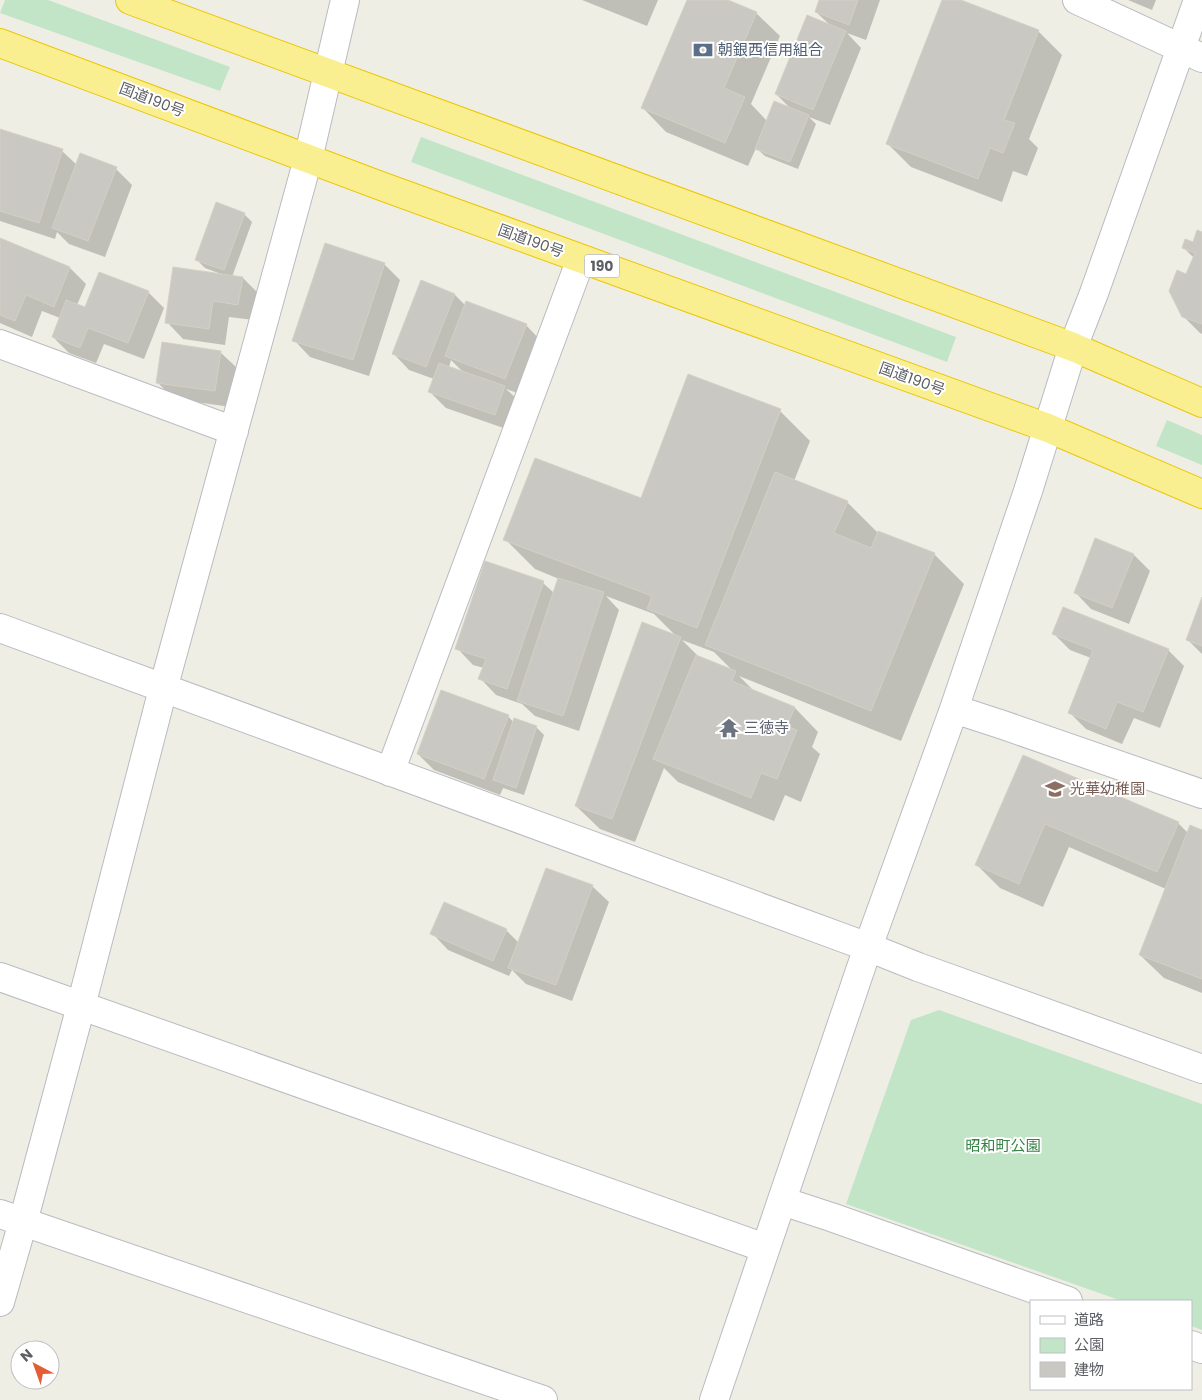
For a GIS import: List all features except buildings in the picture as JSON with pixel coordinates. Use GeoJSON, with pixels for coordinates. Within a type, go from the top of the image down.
{"type":"FeatureCollection","features":[{"type":"Feature","properties":{"kind":"highway"},"geometry":{"type":"LineString","coordinates":[[130,0],[1073,347],[1202,403]]}},
{"type":"Feature","properties":{"kind":"highway","name":"国道190号"},"geometry":{"type":"LineString","coordinates":[[0,43],[308,159],[1048,428],[1202,494]]}},
{"type":"Feature","properties":{"kind":"street"},"geometry":{"type":"LineString","coordinates":[[0,1302],[12,1218],[81,1006],[163,689],[308,159],[345,0]]}},
{"type":"Feature","properties":{"kind":"street"},"geometry":{"type":"LineString","coordinates":[[1077,0],[1192,53]]}},
{"type":"Feature","properties":{"kind":"street"},"geometry":{"type":"LineString","coordinates":[[714,1400],[868,947],[954,709],[1048,428],[1073,347],[1192,53],[1198,0]]}},
{"type":"Feature","properties":{"kind":"street"},"geometry":{"type":"LineString","coordinates":[[390,772],[581,259]]}},
{"type":"Feature","properties":{"kind":"street"},"geometry":{"type":"LineString","coordinates":[[0,344],[234,431]]}},
{"type":"Feature","properties":{"kind":"street"},"geometry":{"type":"LineString","coordinates":[[0,628],[918,967],[1202,1069]]}},
{"type":"Feature","properties":{"kind":"street"},"geometry":{"type":"LineString","coordinates":[[954,709],[1202,794]]}},
{"type":"Feature","properties":{"kind":"street"},"geometry":{"type":"LineString","coordinates":[[0,977],[765,1248]]}},
{"type":"Feature","properties":{"kind":"street"},"geometry":{"type":"LineString","coordinates":[[782,1201],[1065,1300]]}},
{"type":"Feature","properties":{"kind":"street"},"geometry":{"type":"LineString","coordinates":[[12,1218],[542,1400]]}},
{"type":"Feature","properties":{"kind":"green space"},"geometry":{"type":"Polygon","coordinates":[[[5,0],[48,0],[230,67],[220,91],[0,13],[5,0]]]}},
{"type":"Feature","properties":{"kind":"green space"},"geometry":{"type":"Polygon","coordinates":[[[421,137],[956,337],[947,362],[411,162],[421,137]]]}},
{"type":"Feature","properties":{"kind":"green space"},"geometry":{"type":"Polygon","coordinates":[[[1167,420],[1202,435],[1202,465],[1156,446],[1167,420]]]}},
{"type":"Feature","properties":{"kind":"green space","name":"昭和町公園"},"geometry":{"type":"Polygon","coordinates":[[[939,1010],[1202,1104],[1202,1330],[1192,1326],[1192,1300],[1119,1300],[846,1204],[911,1020],[939,1010]]]}},
{"type":"Feature","properties":{"kind":"place","name":"朝銀西信用組合"},"geometry":{"type":"Point","coordinates":[703,50]}},
{"type":"Feature","properties":{"kind":"place","name":"三徳寺"},"geometry":{"type":"Point","coordinates":[729,728]}},
{"type":"Feature","properties":{"kind":"place","name":"光華幼稚園"},"geometry":{"type":"Point","coordinates":[1055,789]}}]}
